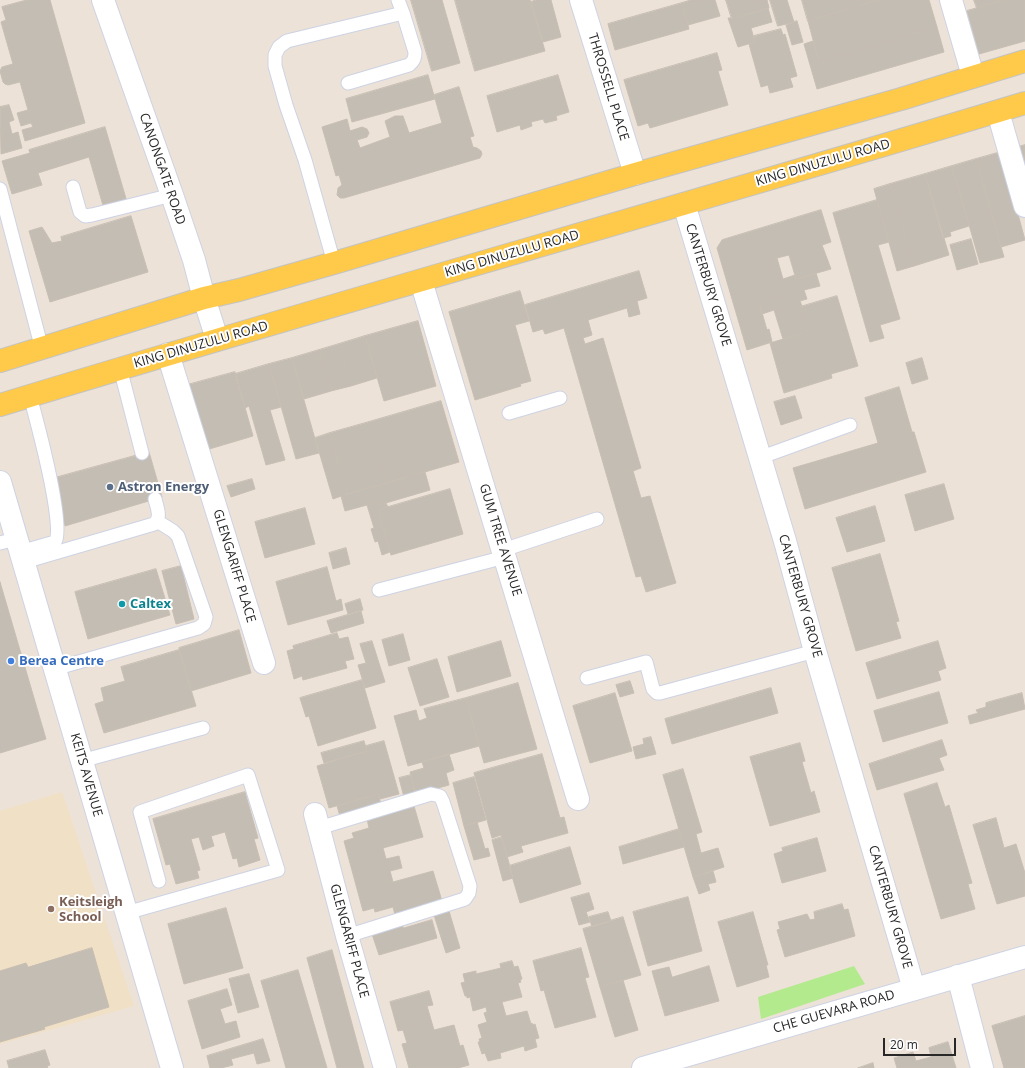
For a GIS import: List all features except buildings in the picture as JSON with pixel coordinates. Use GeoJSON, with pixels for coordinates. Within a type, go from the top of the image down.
{"type":"FeatureCollection","features":[{"type":"Feature","properties":{"kind":"main road"},"geometry":{"type":"LineString","coordinates":[[0,361],[204,298],[247,288],[334,263],[635,174],[901,99],[1025,61]]}},
{"type":"Feature","properties":{"kind":"main road","name":"KING DINUZULU ROAD"},"geometry":{"type":"LineString","coordinates":[[0,405],[217,339],[421,281],[1025,103]]}},
{"type":"Feature","properties":{"kind":"street","name":"CANONGATE ROAD"},"geometry":{"type":"LineString","coordinates":[[104,0],[194,260],[217,339]]}},
{"type":"Feature","properties":{"kind":"street","name":"THROSSELL PLACE"},"geometry":{"type":"LineString","coordinates":[[581,0],[635,174]]}},
{"type":"Feature","properties":{"kind":"street"},"geometry":{"type":"LineString","coordinates":[[951,0],[973,76]]}},
{"type":"Feature","properties":{"kind":"street"},"geometry":{"type":"LineString","coordinates":[[998,112],[1025,206]]}},
{"type":"Feature","properties":{"kind":"street","name":"CANTERBURY GROVE"},"geometry":{"type":"LineString","coordinates":[[684,204],[785,541],[815,651],[914,989]]}},
{"type":"Feature","properties":{"kind":"street","name":"GUM TREE AVENUE"},"geometry":{"type":"LineString","coordinates":[[421,281],[578,799]]}},
{"type":"Feature","properties":{"kind":"street","name":"GLENGARIFF PLACE"},"geometry":{"type":"LineString","coordinates":[[168,354],[264,663]]}},
{"type":"Feature","properties":{"kind":"street","name":"KEITS AVENUE"},"geometry":{"type":"LineString","coordinates":[[0,482],[12,540],[54,669],[172,1068]]}},
{"type":"Feature","properties":{"kind":"street","name":"GLENGARIFF PLACE"},"geometry":{"type":"LineString","coordinates":[[317,821],[347,936],[385,1068]]}},
{"type":"Feature","properties":{"kind":"street","name":"CHE GUEVARA ROAD"},"geometry":{"type":"LineString","coordinates":[[643,1068],[1025,957]]}},
{"type":"Feature","properties":{"kind":"street"},"geometry":{"type":"LineString","coordinates":[[958,976],[982,1068]]}},
{"type":"Feature","properties":{"kind":"lane"},"geometry":{"type":"LineString","coordinates":[[348,83],[409,65],[413,62],[415,52],[398,0]]}},
{"type":"Feature","properties":{"kind":"lane"},"geometry":{"type":"LineString","coordinates":[[334,263],[305,160],[280,86],[275,66],[275,55],[279,47],[287,41],[403,13]]}},
{"type":"Feature","properties":{"kind":"lane"},"geometry":{"type":"LineString","coordinates":[[73,187],[80,212],[85,216],[172,195]]}},
{"type":"Feature","properties":{"kind":"lane"},"geometry":{"type":"LineString","coordinates":[[0,189],[42,349]]}},
{"type":"Feature","properties":{"kind":"lane"},"geometry":{"type":"LineString","coordinates":[[120,368],[142,453]]}},
{"type":"Feature","properties":{"kind":"lane"},"geometry":{"type":"LineString","coordinates":[[12,540],[55,542],[58,534],[45,453],[30,396]]}},
{"type":"Feature","properties":{"kind":"lane"},"geometry":{"type":"LineString","coordinates":[[509,413],[560,398]]}},
{"type":"Feature","properties":{"kind":"lane"},"geometry":{"type":"LineString","coordinates":[[759,458],[850,425]]}},
{"type":"Feature","properties":{"kind":"lane"},"geometry":{"type":"LineString","coordinates":[[12,540],[154,524],[159,516],[155,499]]}},
{"type":"Feature","properties":{"kind":"lane"},"geometry":{"type":"LineString","coordinates":[[379,590],[504,554],[545,536],[597,519]]}},
{"type":"Feature","properties":{"kind":"lane"},"geometry":{"type":"LineString","coordinates":[[54,669],[198,628],[204,624],[206,617],[178,536],[157,521]]}},
{"type":"Feature","properties":{"kind":"lane"},"geometry":{"type":"LineString","coordinates":[[587,678],[646,662],[653,689],[657,693],[660,693],[815,651]]}},
{"type":"Feature","properties":{"kind":"lane"},"geometry":{"type":"LineString","coordinates":[[81,761],[203,728]]}},
{"type":"Feature","properties":{"kind":"lane"},"geometry":{"type":"LineString","coordinates":[[126,913],[278,870],[248,775],[140,812],[159,881]]}},
{"type":"Feature","properties":{"kind":"lane"},"geometry":{"type":"LineString","coordinates":[[317,821],[432,794],[440,796],[444,802],[470,886],[469,893],[465,899],[347,936]]}},
{"type":"Feature","properties":{"kind":"shaded area","name":"Keitsleigh School"},"geometry":{"type":"Polygon","coordinates":[[[62,792],[134,1006],[0,1044],[0,811],[62,792]]]}},
{"type":"Feature","properties":{"kind":"green space"},"geometry":{"type":"Polygon","coordinates":[[[854,966],[865,984],[761,1019],[758,997],[854,966]]]}},
{"type":"Feature","properties":{"kind":"place","name":"Astron Energy"},"geometry":{"type":"Point","coordinates":[110,487]}},
{"type":"Feature","properties":{"kind":"place","name":"Caltex"},"geometry":{"type":"Point","coordinates":[122,604]}},
{"type":"Feature","properties":{"kind":"place","name":"Berea Centre"},"geometry":{"type":"Point","coordinates":[11,661]}},
{"type":"Feature","properties":{"kind":"place","name":"Keitsleigh School"},"geometry":{"type":"Point","coordinates":[51,909]}}]}
